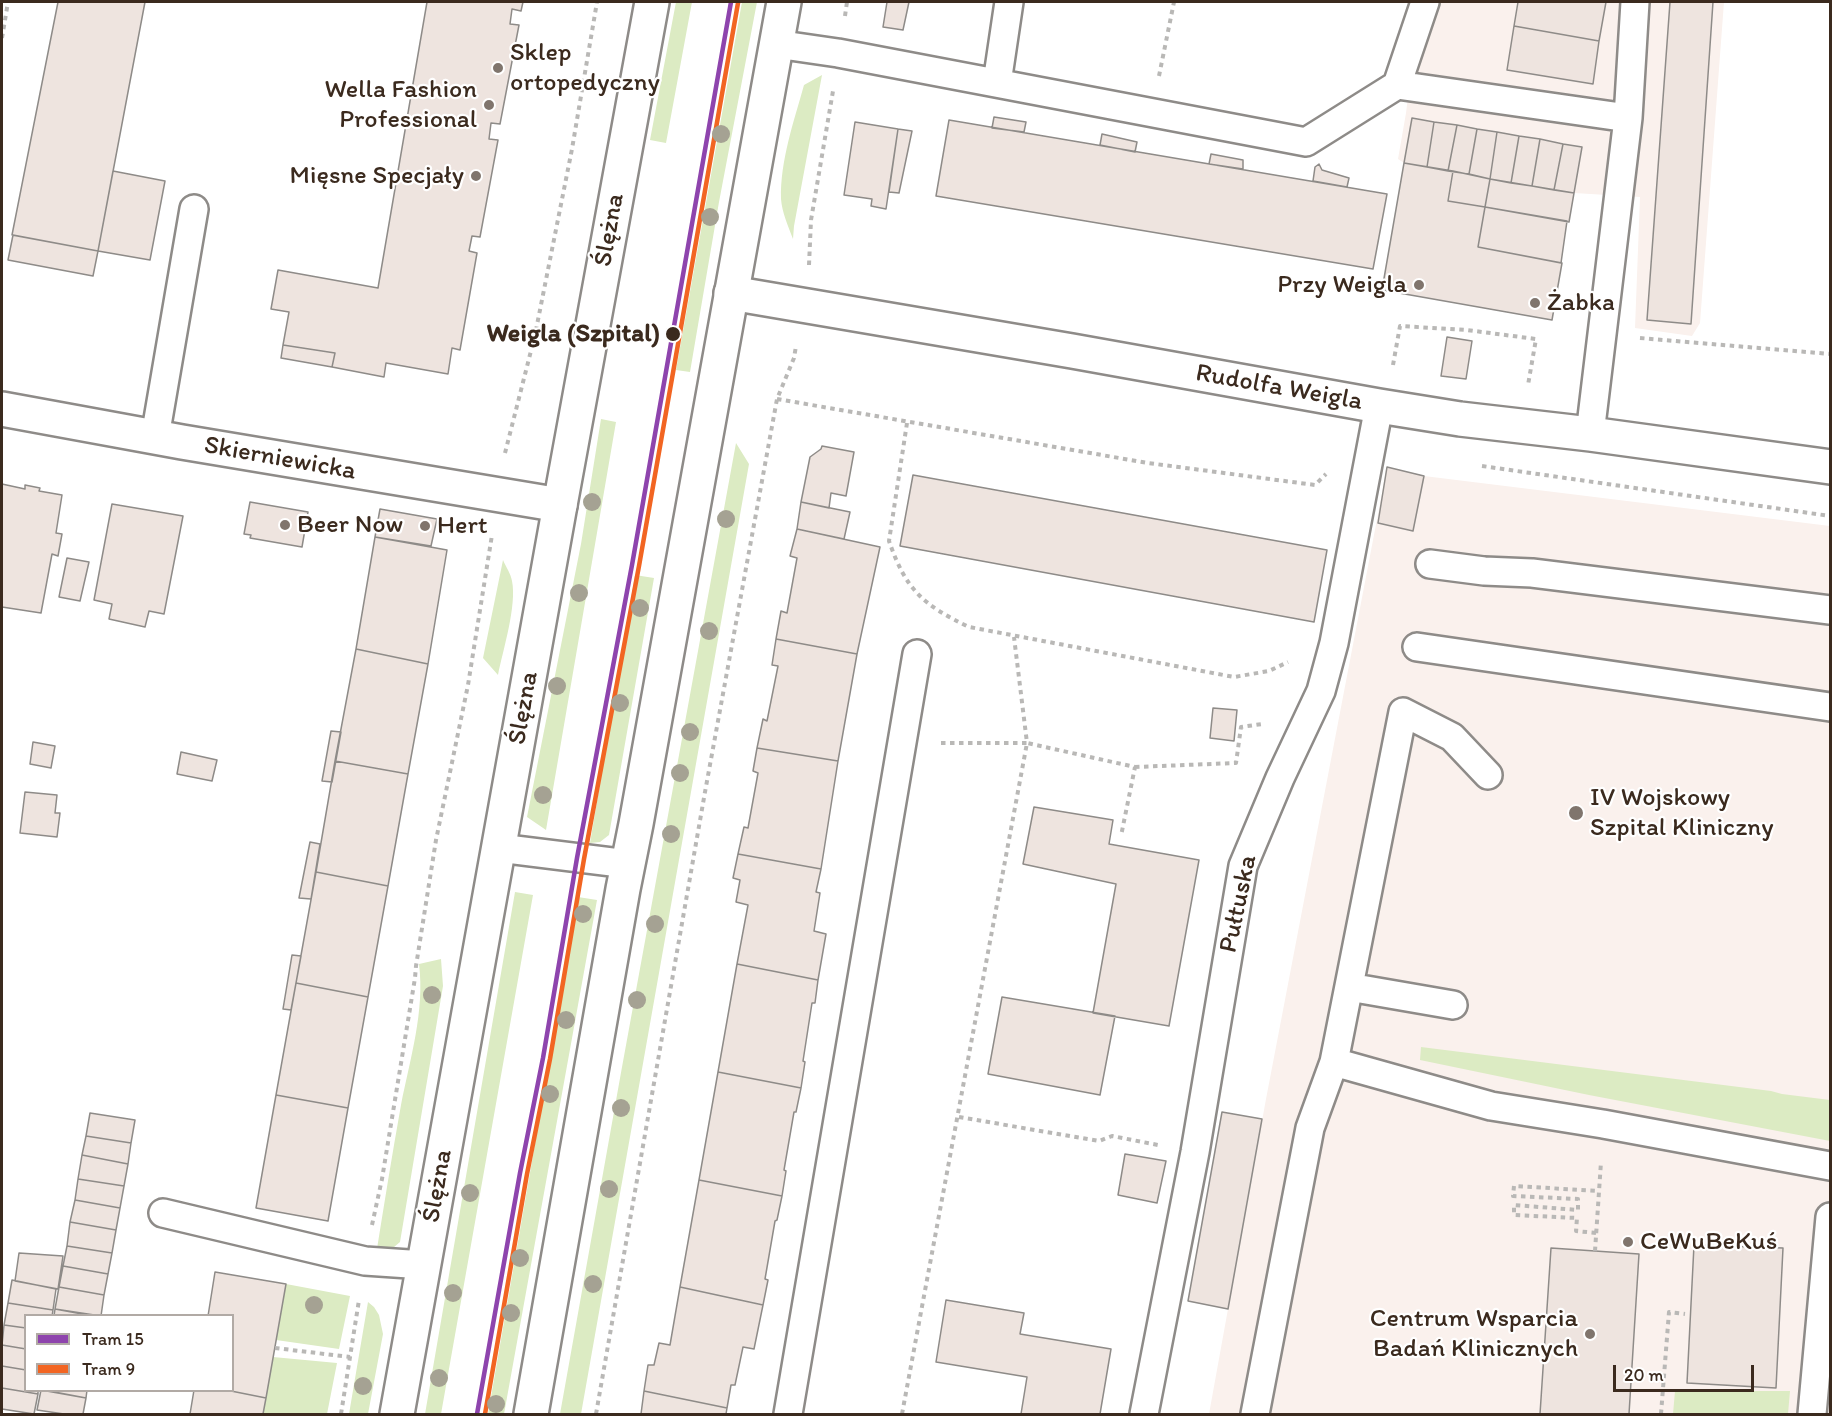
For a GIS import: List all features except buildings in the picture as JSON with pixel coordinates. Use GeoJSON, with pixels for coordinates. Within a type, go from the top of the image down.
{"type":"FeatureCollection","features":[{"type":"Feature","properties":{"kind":"main road","name":"Ślężna"},"geometry":{"type":"LineString","coordinates":[[397,1414],[652,2]]}},
{"type":"Feature","properties":{"kind":"main road"},"geometry":{"type":"LineString","coordinates":[[531,1414],[784,2]]}},
{"type":"Feature","properties":{"kind":"main road","name":"Rudolfa Weigla"},"geometry":{"type":"LineString","coordinates":[[731,293],[1460,419],[1590,434],[1830,467]]}},
{"type":"Feature","properties":{"kind":"main road","name":"Skierniewicka"},"geometry":{"type":"LineString","coordinates":[[2,409],[560,506]]}},
{"type":"Feature","properties":{"kind":"lane"},"geometry":{"type":"LineString","coordinates":[[997,83],[1009,2]]}},
{"type":"Feature","properties":{"kind":"lane"},"geometry":{"type":"LineString","coordinates":[[776,44],[838,53],[1306,142],[1396,85],[1425,2]]}},
{"type":"Feature","properties":{"kind":"lane"},"geometry":{"type":"LineString","coordinates":[[1590,434],[1628,118],[1635,2]]}},
{"type":"Feature","properties":{"kind":"lane"},"geometry":{"type":"LineString","coordinates":[[1396,85],[1628,118]]}},
{"type":"Feature","properties":{"kind":"lane"},"geometry":{"type":"LineString","coordinates":[[155,436],[194,209]]}},
{"type":"Feature","properties":{"kind":"lane","name":"Pułtuska"},"geometry":{"type":"LineString","coordinates":[[1144,1414],[1195,1152],[1243,866],[1321,691],[1334,643],[1379,406]]}},
{"type":"Feature","properties":{"kind":"lane"},"geometry":{"type":"LineString","coordinates":[[1430,564],[1484,571],[1532,573],[1830,610]]}},
{"type":"Feature","properties":{"kind":"lane"},"geometry":{"type":"LineString","coordinates":[[1418,647],[1830,707]]}},
{"type":"Feature","properties":{"kind":"lane"},"geometry":{"type":"LineString","coordinates":[[788,1414],[917,654]]}},
{"type":"Feature","properties":{"kind":"lane"},"geometry":{"type":"LineString","coordinates":[[1255,1414],[1310,1128],[1334,1062],[1403,712],[1452,737],[1488,775]]}},
{"type":"Feature","properties":{"kind":"lane"},"geometry":{"type":"LineString","coordinates":[[499,848],[628,864]]}},
{"type":"Feature","properties":{"kind":"lane"},"geometry":{"type":"LineString","coordinates":[[1349,987],[1453,1005]]}},
{"type":"Feature","properties":{"kind":"lane"},"geometry":{"type":"LineString","coordinates":[[1334,1062],[1491,1106],[1830,1166]]}},
{"type":"Feature","properties":{"kind":"lane"},"geometry":{"type":"LineString","coordinates":[[163,1213],[365,1260],[424,1265]]}},
{"type":"Feature","properties":{"kind":"lane"},"geometry":{"type":"LineString","coordinates":[[1812,1414],[1830,1217]]}},
{"type":"Feature","properties":{"kind":"path"},"geometry":{"type":"LineString","coordinates":[[2,38],[8,2]]}},
{"type":"Feature","properties":{"kind":"path"},"geometry":{"type":"LineString","coordinates":[[503,462],[536,335],[597,2]]}},
{"type":"Feature","properties":{"kind":"path"},"geometry":{"type":"LineString","coordinates":[[1152,112],[1174,2]]}},
{"type":"Feature","properties":{"kind":"path"},"geometry":{"type":"LineString","coordinates":[[808,268],[811,220],[833,88]]}},
{"type":"Feature","properties":{"kind":"path"},"geometry":{"type":"LineString","coordinates":[[1392,373],[1400,326],[1467,330],[1536,339],[1527,391]]}},
{"type":"Feature","properties":{"kind":"path"},"geometry":{"type":"LineString","coordinates":[[1603,335],[1830,354]]}},
{"type":"Feature","properties":{"kind":"path"},"geometry":{"type":"LineString","coordinates":[[596,1414],[701,814],[777,399],[794,358],[797,342]]}},
{"type":"Feature","properties":{"kind":"path"},"geometry":{"type":"LineString","coordinates":[[777,399],[1148,464],[1316,485],[1344,454],[1369,454]]}},
{"type":"Feature","properties":{"kind":"path"},"geometry":{"type":"LineString","coordinates":[[907,423],[889,541],[905,580],[929,605],[946,616],[969,627],[1014,637],[1234,677],[1269,671],[1295,658],[1313,640],[1334,643]]}},
{"type":"Feature","properties":{"kind":"path"},"geometry":{"type":"LineString","coordinates":[[1479,466],[1830,516]]}},
{"type":"Feature","properties":{"kind":"path"},"geometry":{"type":"LineString","coordinates":[[365,1260],[390,1133],[436,840],[468,685],[492,535]]}},
{"type":"Feature","properties":{"kind":"path"},"geometry":{"type":"LineString","coordinates":[[902,1414],[1027,743],[1014,637]]}},
{"type":"Feature","properties":{"kind":"path"},"geometry":{"type":"LineString","coordinates":[[902,744],[1027,743],[1135,767],[1236,763],[1241,727],[1290,719],[1306,722]]}},
{"type":"Feature","properties":{"kind":"path"},"geometry":{"type":"LineString","coordinates":[[1121,836],[1135,767]]}},
{"type":"Feature","properties":{"kind":"path"},"geometry":{"type":"LineString","coordinates":[[959,1117],[1100,1141],[1112,1136],[1195,1152]]}},
{"type":"Feature","properties":{"kind":"path"},"geometry":{"type":"LineString","coordinates":[[1595,1251],[1603,1124]]}},
{"type":"Feature","properties":{"kind":"path"},"geometry":{"type":"LineString","coordinates":[[1596,1233],[1576,1231],[1577,1218],[1514,1215],[1514,1205],[1578,1210],[1578,1199],[1513,1196],[1514,1186],[1599,1191]]}},
{"type":"Feature","properties":{"kind":"path"},"geometry":{"type":"LineString","coordinates":[[341,1414],[359,1299]]}},
{"type":"Feature","properties":{"kind":"path"},"geometry":{"type":"LineString","coordinates":[[1661,1414],[1669,1312],[1685,1314]]}},
{"type":"Feature","properties":{"kind":"path"},"geometry":{"type":"LineString","coordinates":[[275,1348],[350,1357]]}},
{"type":"Feature","properties":{"kind":"shaded area"},"geometry":{"type":"Polygon","coordinates":[[[1420,2],[1724,2],[1700,323],[1692,336],[1635,328],[1640,197],[1574,193],[1404,163],[1398,159],[1420,2]]]}},
{"type":"Feature","properties":{"kind":"shaded area","name":"IV Wojskowy Szpital Kliniczny"},"geometry":{"type":"Polygon","coordinates":[[[1387,467],[1424,476],[1830,526],[1830,1414],[1209,1414],[1266,1099],[1387,467]]]}},
{"type":"Feature","properties":{"kind":"green space"},"geometry":{"type":"Polygon","coordinates":[[[676,2],[692,2],[666,143],[650,140],[676,2]]]}},
{"type":"Feature","properties":{"kind":"green space"},"geometry":{"type":"Polygon","coordinates":[[[742,2],[757,2],[690,372],[676,370],[742,2]]]}},
{"type":"Feature","properties":{"kind":"green space"},"geometry":{"type":"Polygon","coordinates":[[[822,75],[793,239],[781,199],[785,156],[804,85],[822,75]]]}},
{"type":"Feature","properties":{"kind":"green space"},"geometry":{"type":"Polygon","coordinates":[[[601,419],[616,422],[546,830],[527,817],[581,544],[601,419]]]}},
{"type":"Feature","properties":{"kind":"green space"},"geometry":{"type":"Polygon","coordinates":[[[736,443],[749,464],[581,1414],[560,1414],[622,1067],[736,443]]]}},
{"type":"Feature","properties":{"kind":"green space"},"geometry":{"type":"Polygon","coordinates":[[[503,560],[511,578],[513,602],[498,675],[483,658],[503,560]]]}},
{"type":"Feature","properties":{"kind":"green space"},"geometry":{"type":"Polygon","coordinates":[[[635,575],[654,578],[609,835],[600,842],[590,843],[635,575]]]}},
{"type":"Feature","properties":{"kind":"green space"},"geometry":{"type":"Polygon","coordinates":[[[515,892],[533,895],[441,1414],[425,1414],[515,892]]]}},
{"type":"Feature","properties":{"kind":"green space"},"geometry":{"type":"Polygon","coordinates":[[[578,897],[597,900],[504,1414],[488,1414],[578,897]]]}},
{"type":"Feature","properties":{"kind":"green space"},"geometry":{"type":"Polygon","coordinates":[[[441,959],[443,986],[400,1242],[387,1253],[376,1255],[418,1017],[419,964],[441,959]]]}},
{"type":"Feature","properties":{"kind":"green space"},"geometry":{"type":"Polygon","coordinates":[[[1421,1047],[1830,1100],[1830,1141],[1420,1060],[1421,1047]]]}},
{"type":"Feature","properties":{"kind":"green space"},"geometry":{"type":"Polygon","coordinates":[[[286,1284],[350,1296],[339,1349],[276,1340],[286,1284]]]}},
{"type":"Feature","properties":{"kind":"green space"},"geometry":{"type":"Polygon","coordinates":[[[368,1302],[379,1315],[383,1334],[368,1414],[349,1414],[368,1302]]]}},
{"type":"Feature","properties":{"kind":"green space"},"geometry":{"type":"Polygon","coordinates":[[[273,1357],[337,1363],[327,1414],[263,1414],[273,1357]]]}},
{"type":"Feature","properties":{"kind":"green space"},"geometry":{"type":"Polygon","coordinates":[[[1675,1391],[1790,1391],[1788,1414],[1673,1414],[1675,1391]]]}},
{"type":"Feature","properties":{"kind":"tram line","name":"15"},"geometry":{"type":"LineString","coordinates":[[477,1414],[632,565],[731,2]]}},
{"type":"Feature","properties":{"kind":"tram line","name":"9"},"geometry":{"type":"LineString","coordinates":[[485,1414],[639,566],[738,3]]}},
{"type":"Feature","properties":{"kind":"place","name":"Sklep ortopedyczny"},"geometry":{"type":"Point","coordinates":[498,68]}},
{"type":"Feature","properties":{"kind":"place","name":"Wella Fashion Professional"},"geometry":{"type":"Point","coordinates":[489,105]}},
{"type":"Feature","properties":{"kind":"place","name":"Mięsne Specjały"},"geometry":{"type":"Point","coordinates":[476,176]}},
{"type":"Feature","properties":{"kind":"place","name":"Przy Weigla"},"geometry":{"type":"Point","coordinates":[1419,285]}},
{"type":"Feature","properties":{"kind":"place","name":"Żabka"},"geometry":{"type":"Point","coordinates":[1535,303]}},
{"type":"Feature","properties":{"kind":"place","name":"Weigla (Szpital)"},"geometry":{"type":"Point","coordinates":[673,334]}},
{"type":"Feature","properties":{"kind":"place","name":"Beer Now"},"geometry":{"type":"Point","coordinates":[285,525]}},
{"type":"Feature","properties":{"kind":"place","name":"Hert"},"geometry":{"type":"Point","coordinates":[425,526]}},
{"type":"Feature","properties":{"kind":"place","name":"IV Wojskowy Szpital Kliniczny"},"geometry":{"type":"Point","coordinates":[1576,813]}},
{"type":"Feature","properties":{"kind":"place","name":"CeWuBeKuś"},"geometry":{"type":"Point","coordinates":[1628,1242]}},
{"type":"Feature","properties":{"kind":"place","name":"Centrum Wsparcia Badań Klinicznych"},"geometry":{"type":"Point","coordinates":[1590,1334]}}]}
